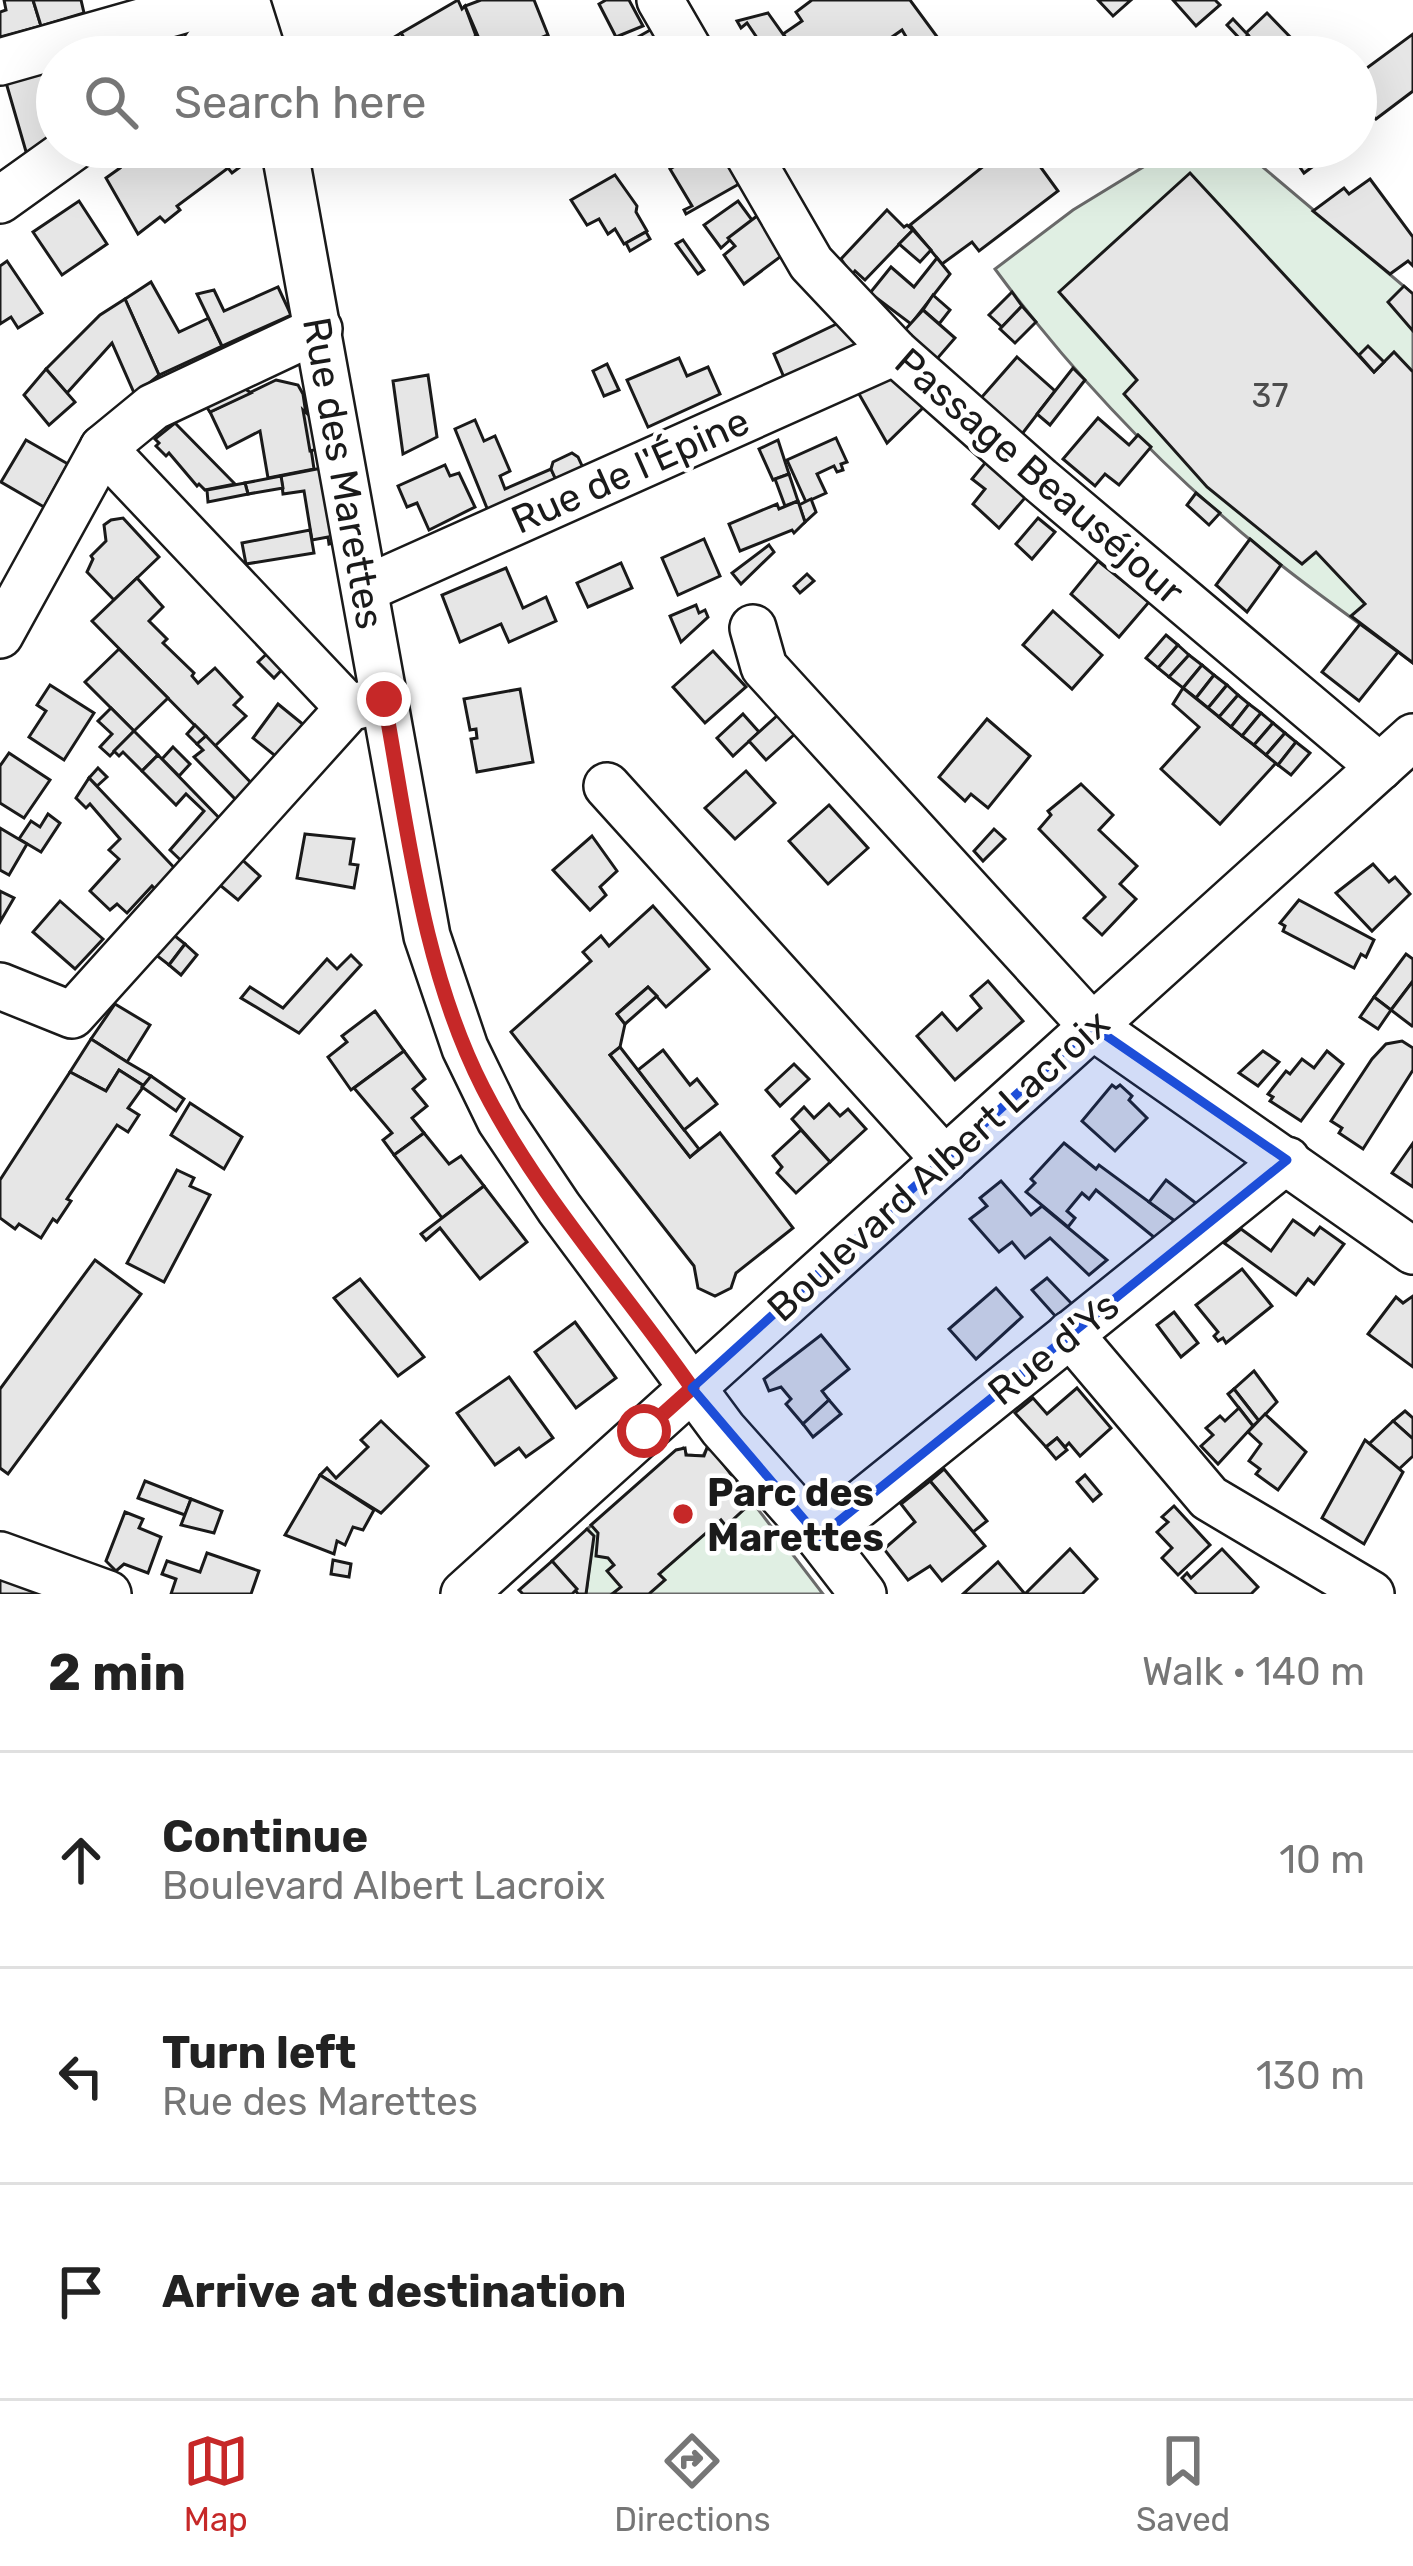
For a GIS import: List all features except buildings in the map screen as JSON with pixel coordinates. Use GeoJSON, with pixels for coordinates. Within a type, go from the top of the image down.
{"type":"FeatureCollection","features":[{"type":"Feature","properties":{"kind":"street"},"geometry":{"type":"LineString","coordinates":[[91,36],[218,0]]}},
{"type":"Feature","properties":{"kind":"street"},"geometry":{"type":"LineString","coordinates":[[215,36],[243,0]]}},
{"type":"Feature","properties":{"kind":"street"},"geometry":{"type":"LineString","coordinates":[[243,0],[256,36]]}},
{"type":"Feature","properties":{"kind":"street"},"geometry":{"type":"LineString","coordinates":[[660,0],[681,36]]}},
{"type":"Feature","properties":{"kind":"street"},"geometry":{"type":"LineString","coordinates":[[0,62],[36,52]]}},
{"type":"Feature","properties":{"kind":"street"},"geometry":{"type":"LineString","coordinates":[[0,200],[45,168]]}},
{"type":"Feature","properties":{"kind":"street","name":"Rue des Marettes"},"geometry":{"type":"LineString","coordinates":[[288,168],[365,589],[366,704],[427,936],[481,1085],[560,1208],[692,1388],[863,1594]]}},
{"type":"Feature","properties":{"kind":"street","name":"Passage Beauséjour"},"geometry":{"type":"LineString","coordinates":[[756,168],[811,262],[896,352],[1040,480],[1396,752]]}},
{"type":"Feature","properties":{"kind":"street"},"geometry":{"type":"LineString","coordinates":[[0,635],[103,448],[153,407],[319,329]]}},
{"type":"Feature","properties":{"kind":"street","name":"Rue de l'Épine"},"geometry":{"type":"LineString","coordinates":[[365,589],[896,352]]}},
{"type":"Feature","properties":{"kind":"street"},"geometry":{"type":"LineString","coordinates":[[0,986],[72,1015],[366,704],[103,448]]}},
{"type":"Feature","properties":{"kind":"street"},"geometry":{"type":"LineString","coordinates":[[752,628],[764,667],[1093,1026],[1413,1251]]}},
{"type":"Feature","properties":{"kind":"street","name":"Boulevard Albert Lacroix"},"geometry":{"type":"LineString","coordinates":[[464,1594],[1396,752]]}},
{"type":"Feature","properties":{"kind":"street"},"geometry":{"type":"LineString","coordinates":[[607,786],[945,1160]]}},
{"type":"Feature","properties":{"kind":"street","name":"Rue d'Ys"},"geometry":{"type":"LineString","coordinates":[[820,1537],[1287,1160]]}},
{"type":"Feature","properties":{"kind":"street"},"geometry":{"type":"LineString","coordinates":[[1070,1334],[1209,1498],[1371,1594]]}},
{"type":"Feature","properties":{"kind":"street"},"geometry":{"type":"LineString","coordinates":[[0,1555],[108,1594]]}},
{"type":"Feature","properties":{"kind":"highlighted area"},"geometry":{"type":"Polygon","coordinates":[[[1092,1026],[1287,1160],[819,1537],[692,1388],[1092,1026]]]}},
{"type":"Feature","properties":{"kind":"green space"},"geometry":{"type":"Polygon","coordinates":[[[1142,168],[1264,168],[1413,294],[1413,663],[1281,565],[1165,463],[1093,389],[995,269],[1073,210],[1142,168]]]}},
{"type":"Feature","properties":{"kind":"green space","name":"Parc des Marettes"},"geometry":{"type":"Polygon","coordinates":[[[683,1448],[687,1455],[703,1456],[707,1448],[714,1452],[823,1594],[586,1594],[593,1536],[587,1529],[683,1448]]]}},
{"type":"Feature","properties":{"kind":"place","name":"Parc des Marettes"},"geometry":{"type":"Point","coordinates":[683,1514]}},
{"type":"Feature","properties":{"kind":"route"},"geometry":{"type":"LineString","coordinates":[[384,699],[427,936],[481,1085],[560,1208],[692,1388],[644,1431]]}}]}
